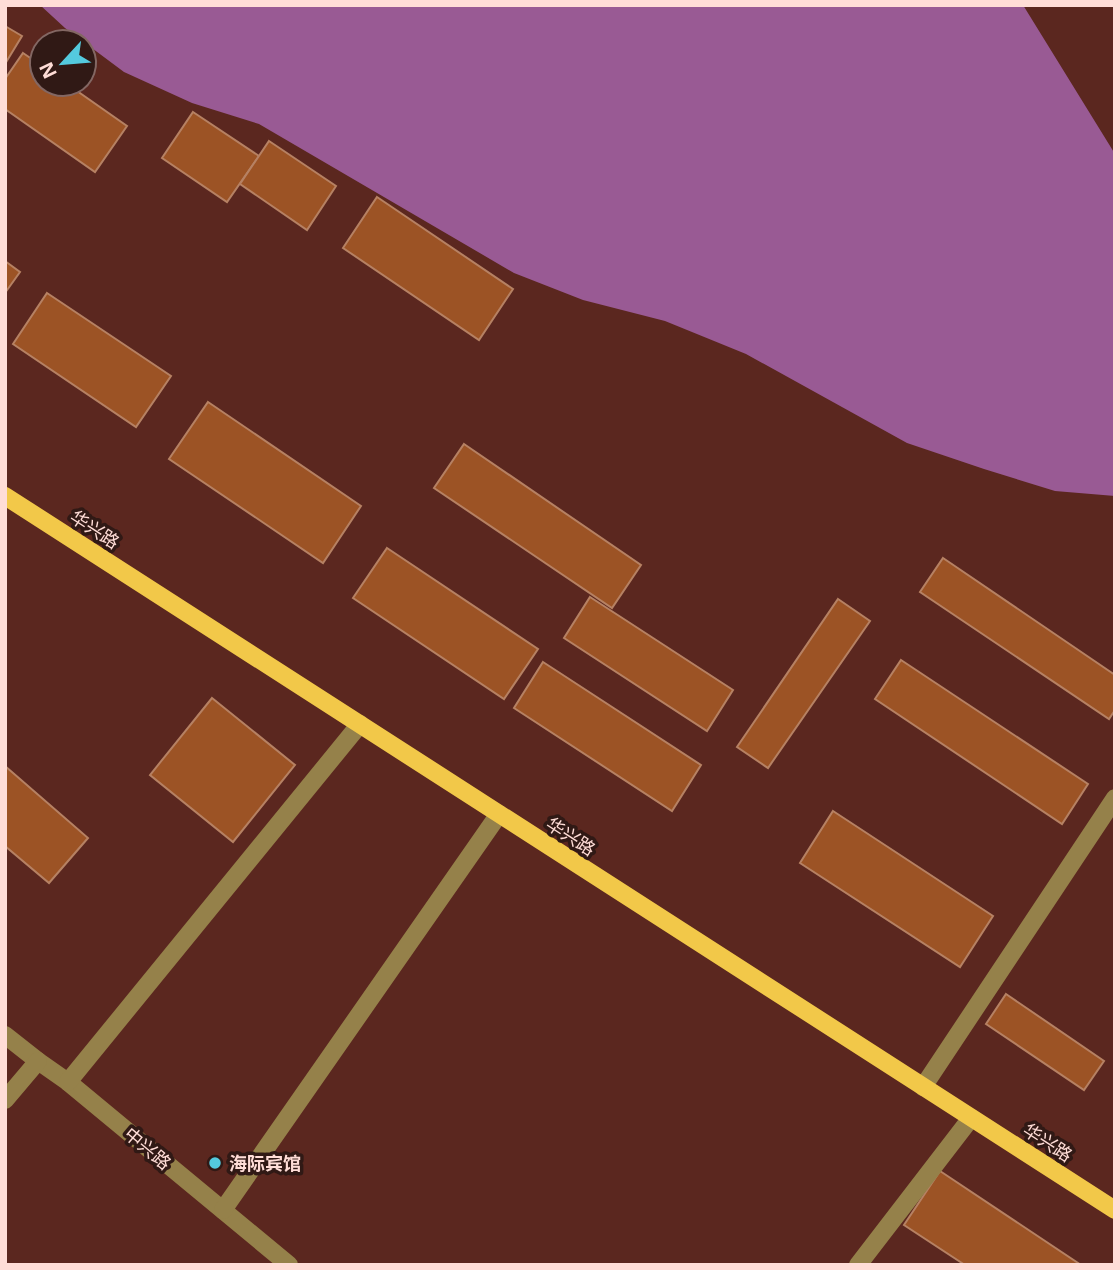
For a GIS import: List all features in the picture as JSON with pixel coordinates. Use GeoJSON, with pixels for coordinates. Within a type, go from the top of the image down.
{"type":"FeatureCollection","features":[{"type":"Feature","properties":{"kind":"main road","name":"华兴路"},"geometry":{"type":"LineString","coordinates":[[5,496],[1115,1210]]}},
{"type":"Feature","properties":{"kind":"street"},"geometry":{"type":"LineString","coordinates":[[68,1082],[360,724]]}},
{"type":"Feature","properties":{"kind":"street"},"geometry":{"type":"LineString","coordinates":[[923,1087],[1115,798]]}},
{"type":"Feature","properties":{"kind":"street"},"geometry":{"type":"LineString","coordinates":[[223,1210],[499,814]]}},
{"type":"Feature","properties":{"kind":"street","name":"中兴路"},"geometry":{"type":"LineString","coordinates":[[5,1035],[68,1082],[289,1265]]}},
{"type":"Feature","properties":{"kind":"street"},"geometry":{"type":"LineString","coordinates":[[5,1100],[38,1061]]}},
{"type":"Feature","properties":{"kind":"street"},"geometry":{"type":"LineString","coordinates":[[858,1265],[971,1118]]}},
{"type":"Feature","properties":{"kind":"shaded area"},"geometry":{"type":"Polygon","coordinates":[[[40,5],[1023,5],[1115,154],[1115,496],[1055,491],[907,443],[746,354],[665,321],[583,300],[514,273],[259,124],[192,103],[124,72],[98,53],[98,28],[65,28],[40,5]]]}},
{"type":"Feature","properties":{"kind":"building"},"geometry":{"type":"Polygon","coordinates":[[[5,26],[22,36],[5,64],[5,26]]]}},
{"type":"Feature","properties":{"kind":"building"},"geometry":{"type":"Polygon","coordinates":[[[23,53],[28,56],[28,98],[87,98],[127,126],[95,172],[5,109],[5,79],[23,53]]]}},
{"type":"Feature","properties":{"kind":"building"},"geometry":{"type":"Polygon","coordinates":[[[193,112],[259,156],[227,202],[162,158],[193,112]]]}},
{"type":"Feature","properties":{"kind":"building"},"geometry":{"type":"Polygon","coordinates":[[[269,141],[336,186],[307,230],[240,184],[269,141]]]}},
{"type":"Feature","properties":{"kind":"building"},"geometry":{"type":"Polygon","coordinates":[[[377,197],[513,289],[479,340],[343,248],[377,197]]]}},
{"type":"Feature","properties":{"kind":"building"},"geometry":{"type":"Polygon","coordinates":[[[5,261],[20,272],[5,293],[5,261]]]}},
{"type":"Feature","properties":{"kind":"building"},"geometry":{"type":"Polygon","coordinates":[[[47,293],[171,376],[136,427],[13,344],[47,293]]]}},
{"type":"Feature","properties":{"kind":"building"},"geometry":{"type":"Polygon","coordinates":[[[208,402],[361,506],[323,563],[169,459],[208,402]]]}},
{"type":"Feature","properties":{"kind":"building"},"geometry":{"type":"Polygon","coordinates":[[[464,444],[641,565],[612,608],[434,488],[464,444]]]}},
{"type":"Feature","properties":{"kind":"building"},"geometry":{"type":"Polygon","coordinates":[[[387,548],[538,649],[504,699],[353,598],[387,548]]]}},
{"type":"Feature","properties":{"kind":"building"},"geometry":{"type":"Polygon","coordinates":[[[943,558],[1115,675],[1115,710],[1109,719],[920,592],[943,558]]]}},
{"type":"Feature","properties":{"kind":"building"},"geometry":{"type":"Polygon","coordinates":[[[590,597],[733,690],[707,731],[564,638],[590,597]]]}},
{"type":"Feature","properties":{"kind":"building"},"geometry":{"type":"Polygon","coordinates":[[[838,599],[870,621],[768,768],[737,747],[838,599]]]}},
{"type":"Feature","properties":{"kind":"building"},"geometry":{"type":"Polygon","coordinates":[[[901,660],[1088,784],[1062,824],[875,699],[901,660]]]}},
{"type":"Feature","properties":{"kind":"building"},"geometry":{"type":"Polygon","coordinates":[[[543,662],[701,765],[672,811],[514,708],[543,662]]]}},
{"type":"Feature","properties":{"kind":"building"},"geometry":{"type":"Polygon","coordinates":[[[212,698],[295,765],[233,842],[150,775],[212,698]]]}},
{"type":"Feature","properties":{"kind":"building"},"geometry":{"type":"Polygon","coordinates":[[[5,766],[88,838],[49,883],[5,846],[5,766]]]}},
{"type":"Feature","properties":{"kind":"building"},"geometry":{"type":"Polygon","coordinates":[[[833,811],[993,916],[960,967],[800,863],[833,811]]]}},
{"type":"Feature","properties":{"kind":"building"},"geometry":{"type":"Polygon","coordinates":[[[1006,994],[1104,1061],[1084,1090],[986,1024],[1006,994]]]}},
{"type":"Feature","properties":{"kind":"building"},"geometry":{"type":"Polygon","coordinates":[[[940,1171],[1081,1265],[965,1265],[904,1225],[940,1171]]]}},
{"type":"Feature","properties":{"kind":"place","name":"海际宾馆"},"geometry":{"type":"Point","coordinates":[215,1163]}}]}
